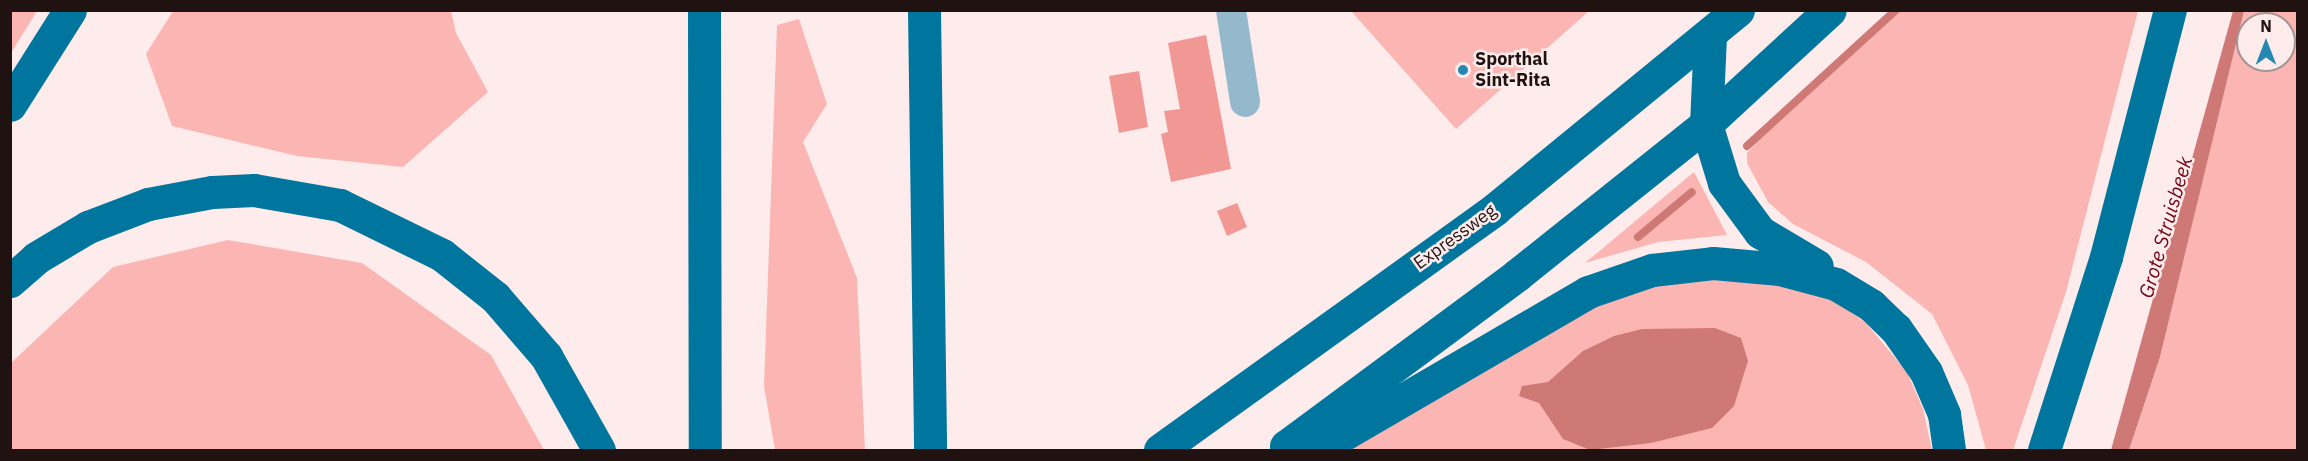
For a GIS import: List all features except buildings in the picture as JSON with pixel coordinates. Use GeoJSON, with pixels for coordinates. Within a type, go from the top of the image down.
{"type":"FeatureCollection","features":[{"type":"Feature","properties":{"kind":"highway"},"geometry":{"type":"LineString","coordinates":[[10,105],[70,10]]}},
{"type":"Feature","properties":{"kind":"highway"},"geometry":{"type":"LineString","coordinates":[[704,10],[705,450]]}},
{"type":"Feature","properties":{"kind":"highway"},"geometry":{"type":"LineString","coordinates":[[924,10],[930,450]]}},
{"type":"Feature","properties":{"kind":"highway","name":"Expressweg"},"geometry":{"type":"LineString","coordinates":[[1160,450],[1495,209],[1710,36],[1738,10]]}},
{"type":"Feature","properties":{"kind":"highway"},"geometry":{"type":"LineString","coordinates":[[1283,448],[1517,275],[1706,124],[1830,10]]}},
{"type":"Feature","properties":{"kind":"highway"},"geometry":{"type":"LineString","coordinates":[[2044,450],[2106,257],[2170,10]]}},
{"type":"Feature","properties":{"kind":"highway"},"geometry":{"type":"LineString","coordinates":[[1710,36],[1706,124],[1724,183],[1737,206],[1760,232],[1816,266],[1836,284],[1884,316],[1915,354],[1941,406],[1949,450]]}},
{"type":"Feature","properties":{"kind":"highway"},"geometry":{"type":"LineString","coordinates":[[10,281],[36,258],[88,227],[148,204],[212,192],[254,190],[340,205],[442,255],[495,297],[546,356],[599,450]]}},
{"type":"Feature","properties":{"kind":"highway"},"geometry":{"type":"LineString","coordinates":[[1283,448],[1339,437],[1561,305],[1634,275],[1683,265],[1730,263],[1780,269],[1836,284]]}},
{"type":"Feature","properties":{"kind":"street"},"geometry":{"type":"LineString","coordinates":[[1231,10],[1245,102]]}},
{"type":"Feature","properties":{"kind":"shaded area"},"geometry":{"type":"Polygon","coordinates":[[[1900,10],[2138,11],[2066,292],[2013,450],[1986,450],[1968,385],[1932,314],[1866,262],[1793,224],[1768,202],[1747,163],[1747,153],[1761,138],[1900,10]]]}},
{"type":"Feature","properties":{"kind":"shaded area"},"geometry":{"type":"Polygon","coordinates":[[[10,11],[37,11],[11,53],[10,53],[10,11]]]}},
{"type":"Feature","properties":{"kind":"shaded area"},"geometry":{"type":"Polygon","coordinates":[[[173,11],[451,11],[456,33],[488,92],[403,167],[297,156],[172,126],[146,54],[173,11]]]}},
{"type":"Feature","properties":{"kind":"shaded area","name":"Sporthal Sint-Rita"},"geometry":{"type":"Polygon","coordinates":[[[1351,11],[1589,11],[1456,129],[1351,11]]]}},
{"type":"Feature","properties":{"kind":"shaded area"},"geometry":{"type":"Polygon","coordinates":[[[2233,11],[2244,11],[2236,12],[2236,44],[2160,357],[2129,450],[2111,450],[2233,11]]]}},
{"type":"Feature","properties":{"kind":"shaded area"},"geometry":{"type":"Polygon","coordinates":[[[2244,11],[2297,11],[2297,450],[2129,450],[2160,357],[2236,44],[2236,72],[2296,72],[2296,12],[2244,11]]]}},
{"type":"Feature","properties":{"kind":"shaded area"},"geometry":{"type":"Polygon","coordinates":[[[799,19],[827,104],[803,142],[857,278],[865,450],[775,450],[764,386],[777,25],[799,19]]]}},
{"type":"Feature","properties":{"kind":"shaded area"},"geometry":{"type":"Polygon","coordinates":[[[1694,172],[1727,235],[1658,242],[1585,263],[1694,172]]]}},
{"type":"Feature","properties":{"kind":"shaded area"},"geometry":{"type":"Polygon","coordinates":[[[228,240],[362,263],[491,355],[544,450],[11,450],[11,363],[113,267],[228,240]]]}},
{"type":"Feature","properties":{"kind":"shaded area"},"geometry":{"type":"Polygon","coordinates":[[[1737,273],[1830,298],[1865,322],[1907,372],[1923,409],[1932,450],[1342,450],[1524,339],[1641,285],[1737,273]]]}},
{"type":"Feature","properties":{"kind":"shaded area"},"geometry":{"type":"Polygon","coordinates":[[[1715,328],[1741,338],[1748,361],[1734,406],[1712,428],[1651,443],[1590,450],[1563,439],[1539,403],[1519,396],[1522,386],[1548,382],[1583,351],[1614,336],[1642,329],[1715,328]]]}},
{"type":"Feature","properties":{"kind":"waterway"},"geometry":{"type":"LineString","coordinates":[[1747,146],[1896,10]]}},
{"type":"Feature","properties":{"kind":"waterway"},"geometry":{"type":"LineString","coordinates":[[1638,237],[1692,192]]}},
{"type":"Feature","properties":{"kind":"place","name":"Sporthal Sint-Rita"},"geometry":{"type":"Point","coordinates":[1463,70]}},
{"type":"Feature","properties":{"kind":"water label","name":"Grote Struisbeek"},"geometry":{"type":"Point","coordinates":[2165,227]}}]}
